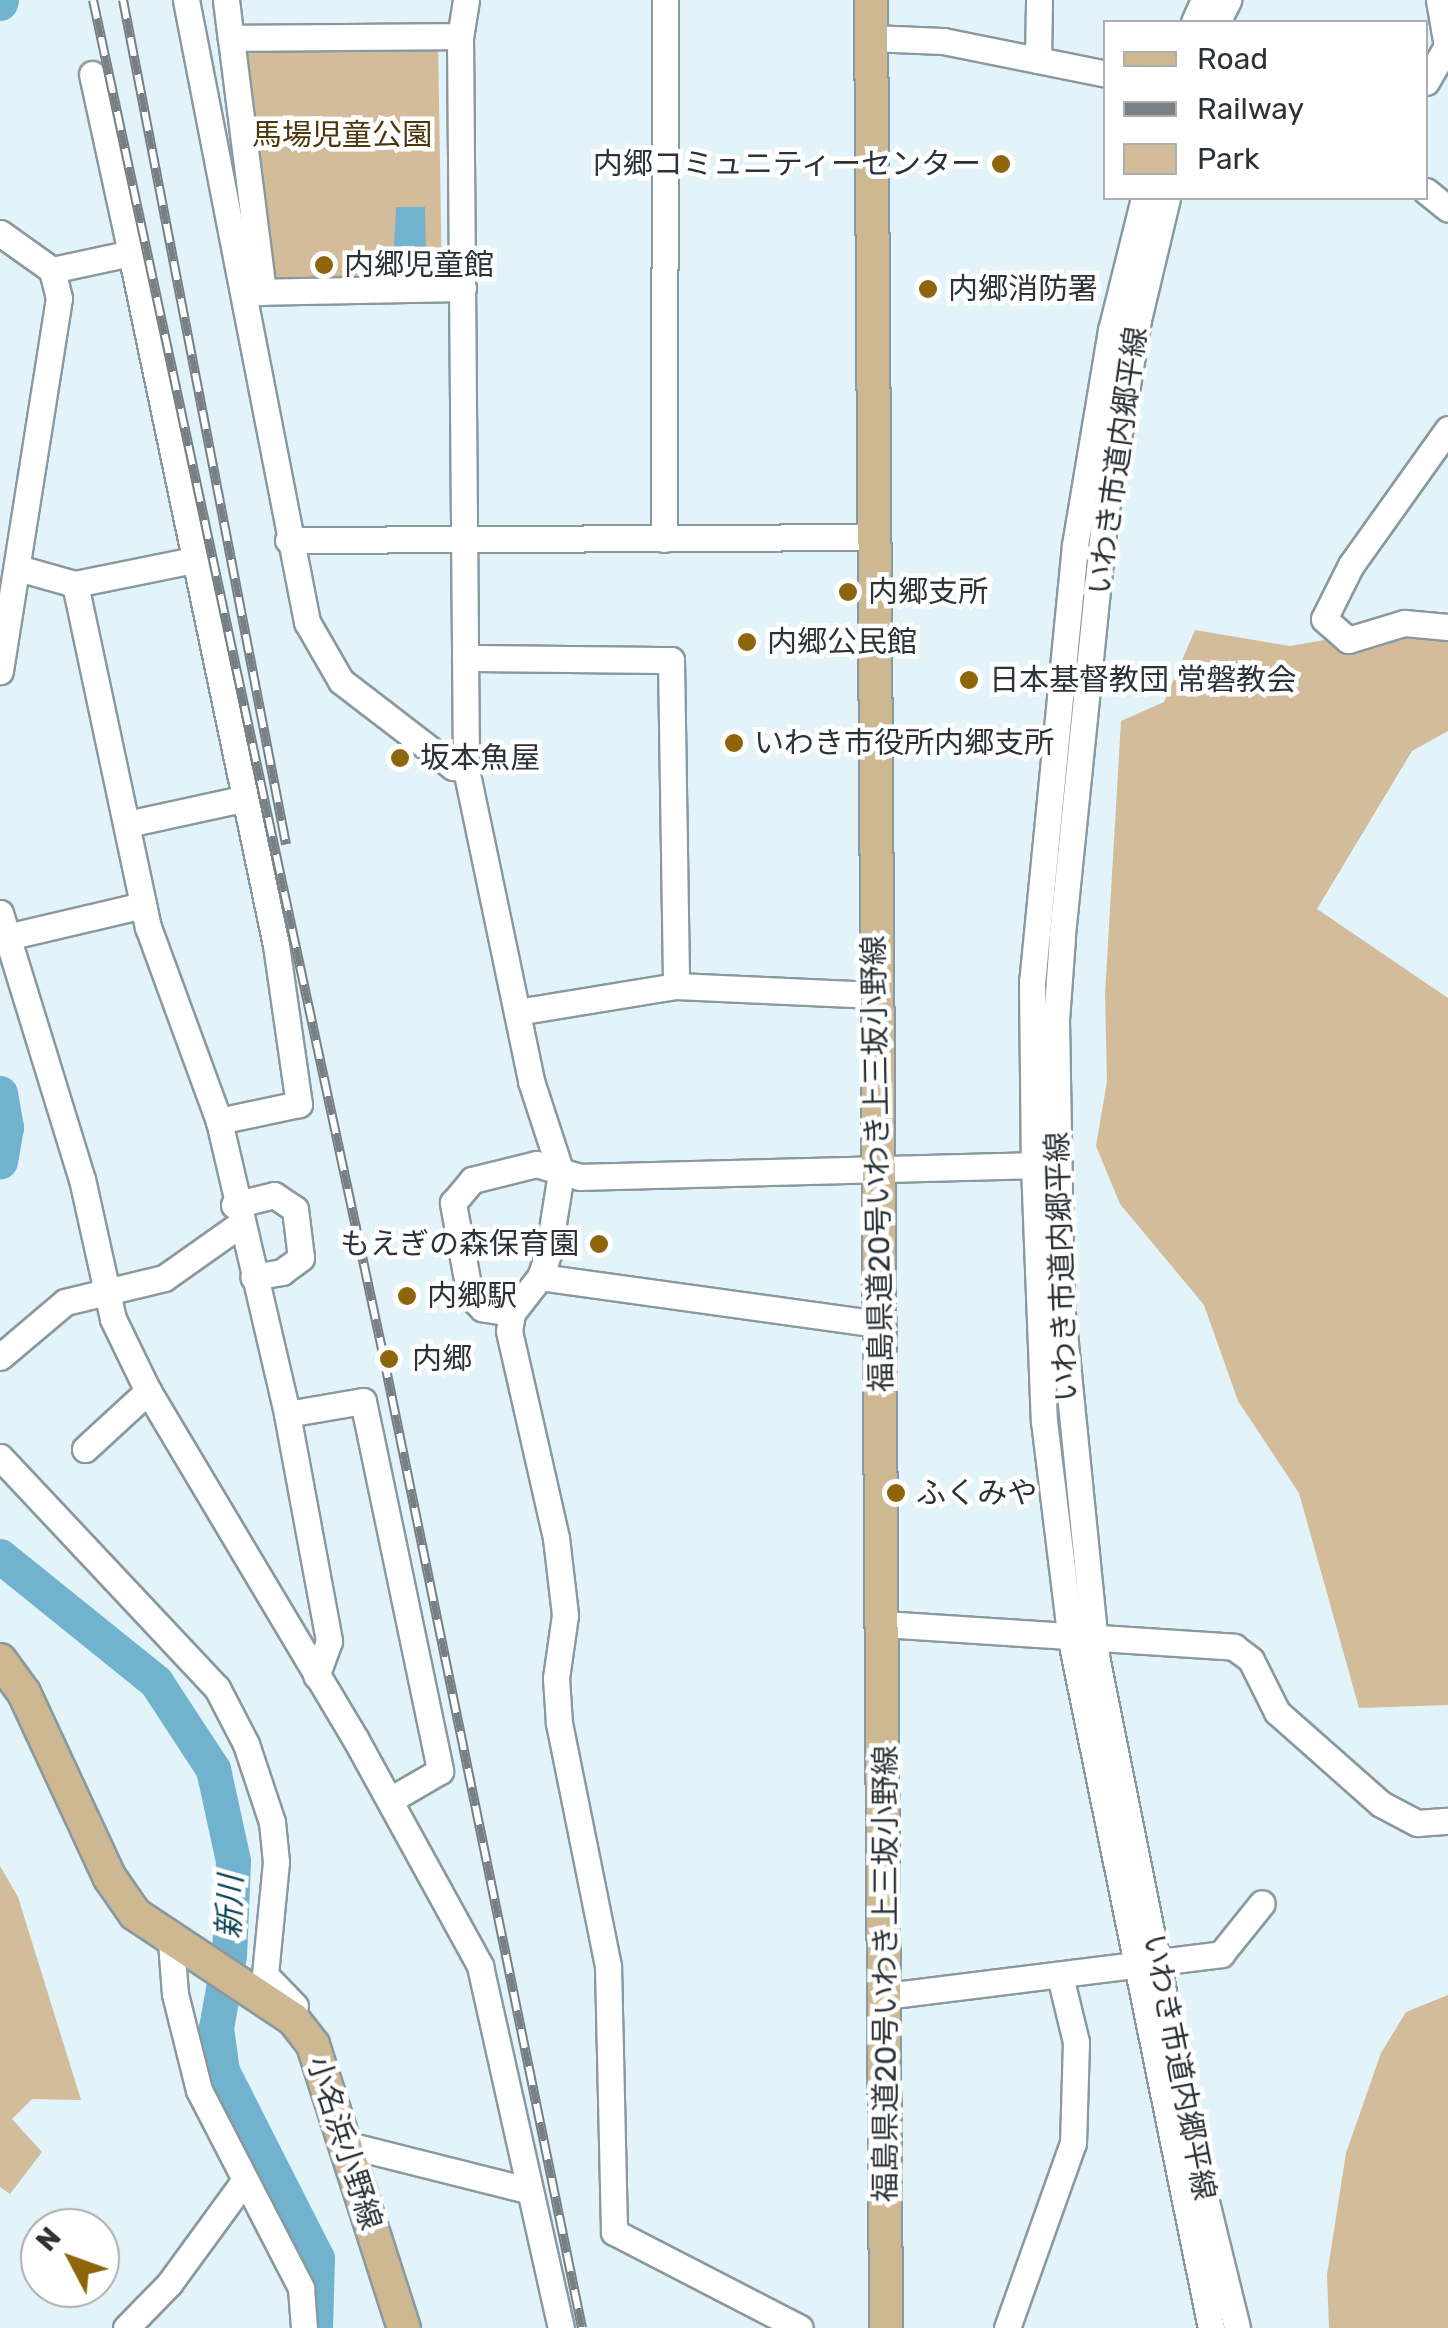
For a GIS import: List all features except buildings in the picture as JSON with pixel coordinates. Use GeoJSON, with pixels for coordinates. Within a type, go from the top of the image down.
{"type":"FeatureCollection","features":[{"type":"Feature","properties":{"kind":"main road","name":"福島県道20号いわき上三坂小野線"},"geometry":{"type":"LineString","coordinates":[[871,0],[886,2328]]}},
{"type":"Feature","properties":{"kind":"main road","name":"小名浜小野線"},"geometry":{"type":"LineString","coordinates":[[0,1660],[24,1693],[110,1878],[135,1914],[182,1950],[256,1995],[306,2035],[402,2325]]}},
{"type":"Feature","properties":{"kind":"street"},"geometry":{"type":"LineString","coordinates":[[186,0],[254,292]]}},
{"type":"Feature","properties":{"kind":"street"},"geometry":{"type":"LineString","coordinates":[[226,0],[254,292],[288,540],[307,622],[341,680],[453,767],[466,770]]}},
{"type":"Feature","properties":{"kind":"street"},"geometry":{"type":"LineString","coordinates":[[466,0],[460,36],[466,770],[517,1012],[561,1172],[540,1277],[512,1313],[511,1346],[561,1577],[559,1723],[608,1966],[614,2232],[800,2328]]}},
{"type":"Feature","properties":{"kind":"street"},"geometry":{"type":"LineString","coordinates":[[664,539],[665,0]]}},
{"type":"Feature","properties":{"kind":"street"},"geometry":{"type":"LineString","coordinates":[[1038,60],[1039,0]]}},
{"type":"Feature","properties":{"kind":"street"},"geometry":{"type":"LineString","coordinates":[[1428,79],[1448,46],[1439,0]]}},
{"type":"Feature","properties":{"kind":"street"},"geometry":{"type":"LineString","coordinates":[[231,38],[460,36]]}},
{"type":"Feature","properties":{"kind":"street"},"geometry":{"type":"LineString","coordinates":[[870,38],[943,41],[1103,73]]}},
{"type":"Feature","properties":{"kind":"street"},"geometry":{"type":"LineString","coordinates":[[92,74],[242,800],[276,945],[299,1104],[219,1122]]}},
{"type":"Feature","properties":{"kind":"street","name":"いわき市道内郷平線"},"geometry":{"type":"LineString","coordinates":[[1144,200],[1111,330],[1075,545],[1032,981],[1082,1640],[1132,1962],[1211,2328]]}},
{"type":"Feature","properties":{"kind":"street","name":"いわき市道内郷平線"},"geometry":{"type":"LineString","coordinates":[[1046,1165],[1056,1020],[1104,521],[1134,338],[1167,200]]}},
{"type":"Feature","properties":{"kind":"street"},"geometry":{"type":"LineString","coordinates":[[0,233],[52,270],[131,253]]}},
{"type":"Feature","properties":{"kind":"street"},"geometry":{"type":"LineString","coordinates":[[0,671],[58,330],[52,270]]}},
{"type":"Feature","properties":{"kind":"street"},"geometry":{"type":"LineString","coordinates":[[254,292],[462,288]]}},
{"type":"Feature","properties":{"kind":"street"},"geometry":{"type":"LineString","coordinates":[[1448,429],[1408,494],[1351,566],[1324,619],[1348,640],[1404,623],[1448,628]]}},
{"type":"Feature","properties":{"kind":"street"},"geometry":{"type":"LineString","coordinates":[[288,540],[872,537]]}},
{"type":"Feature","properties":{"kind":"street"},"geometry":{"type":"LineString","coordinates":[[18,568],[75,584],[194,560]]}},
{"type":"Feature","properties":{"kind":"street"},"geometry":{"type":"LineString","coordinates":[[75,584],[142,905],[219,1122],[236,1215],[287,1414],[329,1641],[316,1676]]}},
{"type":"Feature","properties":{"kind":"street"},"geometry":{"type":"LineString","coordinates":[[464,658],[671,660],[676,986]]}},
{"type":"Feature","properties":{"kind":"street"},"geometry":{"type":"LineString","coordinates":[[127,824],[242,800]]}},
{"type":"Feature","properties":{"kind":"street"},"geometry":{"type":"LineString","coordinates":[[142,905],[4,925],[82,1180],[106,1291],[148,1392],[390,1800],[480,1966],[527,2190],[561,2328]]}},
{"type":"Feature","properties":{"kind":"street"},"geometry":{"type":"LineString","coordinates":[[517,1012],[676,986],[875,996]]}},
{"type":"Feature","properties":{"kind":"street"},"geometry":{"type":"LineString","coordinates":[[512,1313],[482,1308],[470,1296],[453,1203],[472,1180],[536,1164],[561,1172],[1046,1165]]}},
{"type":"Feature","properties":{"kind":"street"},"geometry":{"type":"LineString","coordinates":[[0,1357],[65,1302],[164,1278],[236,1215],[274,1196],[295,1209],[301,1258],[282,1272],[253,1277]]}},
{"type":"Feature","properties":{"kind":"street"},"geometry":{"type":"LineString","coordinates":[[540,1277],[880,1324]]}},
{"type":"Feature","properties":{"kind":"street"},"geometry":{"type":"LineString","coordinates":[[85,1449],[148,1392]]}},
{"type":"Feature","properties":{"kind":"street"},"geometry":{"type":"LineString","coordinates":[[287,1414],[363,1401],[440,1771],[390,1800]]}},
{"type":"Feature","properties":{"kind":"street"},"geometry":{"type":"LineString","coordinates":[[0,1456],[202,1668],[231,1716],[272,1822],[276,1862],[265,1975],[296,2008],[306,2035]]}},
{"type":"Feature","properties":{"kind":"street"},"geometry":{"type":"LineString","coordinates":[[883,1624],[1234,1647],[1251,1660],[1277,1712],[1381,1804],[1417,1823],[1448,1821]]}},
{"type":"Feature","properties":{"kind":"street","name":"いわき市道内郷平線"},"geometry":{"type":"LineString","coordinates":[[1082,1640],[1159,1963],[1237,2328]]}},
{"type":"Feature","properties":{"kind":"street"},"geometry":{"type":"LineString","coordinates":[[885,1996],[1060,1976],[1132,1962],[1159,1963],[1221,1954],[1262,1902]]}},
{"type":"Feature","properties":{"kind":"street"},"geometry":{"type":"LineString","coordinates":[[182,1950],[174,1994],[199,2090],[242,2184],[301,2288],[304,2328]]}},
{"type":"Feature","properties":{"kind":"street"},"geometry":{"type":"LineString","coordinates":[[1007,2328],[1073,2143],[1076,2042],[1060,1976]]}},
{"type":"Feature","properties":{"kind":"street"},"geometry":{"type":"LineString","coordinates":[[344,2144],[527,2190]]}},
{"type":"Feature","properties":{"kind":"street"},"geometry":{"type":"LineString","coordinates":[[126,2328],[169,2284],[242,2184]]}},
{"type":"Feature","properties":{"kind":"green space","name":"馬場児童公園"},"geometry":{"type":"Polygon","coordinates":[[[438,36],[442,289],[263,292],[231,38],[438,36]]]}},
{"type":"Feature","properties":{"kind":"green space"},"geometry":{"type":"Polygon","coordinates":[[[1394,628],[1448,632],[1448,731],[1412,751],[1317,909],[1448,998],[1448,1705],[1359,1708],[1299,1493],[1238,1401],[1204,1305],[1120,1204],[1096,1146],[1107,1081],[1105,994],[1121,721],[1164,702],[1195,630],[1290,646],[1394,628]]]}},
{"type":"Feature","properties":{"kind":"green space"},"geometry":{"type":"Polygon","coordinates":[[[0,1866],[18,1897],[81,2100],[32,2099],[12,2119],[42,2152],[10,2194],[0,2187],[0,1866]]]}},
{"type":"Feature","properties":{"kind":"green space"},"geometry":{"type":"Polygon","coordinates":[[[1448,1995],[1448,2328],[1329,2328],[1327,2275],[1346,2153],[1381,2053],[1406,2012],[1448,1995]]]}},
{"type":"Feature","properties":{"kind":"water"},"geometry":{"type":"Polygon","coordinates":[[[396,207],[425,207],[426,265],[393,264],[396,207]]]}},
{"type":"Feature","properties":{"kind":"waterway","name":"新川"},"geometry":{"type":"LineString","coordinates":[[0,1093],[6,1127],[0,1161]]}},
{"type":"Feature","properties":{"kind":"waterway","name":"新川"},"geometry":{"type":"LineString","coordinates":[[0,1556],[156,1682],[213,1769],[233,1861],[229,1955],[216,2028],[222,2071],[317,2258],[315,2328]]}},
{"type":"Feature","properties":{"kind":"railway"},"geometry":{"type":"LineString","coordinates":[[93,0],[384,1359],[582,2328]]}},
{"type":"Feature","properties":{"kind":"railway"},"geometry":{"type":"LineString","coordinates":[[123,0],[286,844]]}},
{"type":"Feature","properties":{"kind":"place","name":"内郷コミュニティーセンター"},"geometry":{"type":"Point","coordinates":[1001,164]}},
{"type":"Feature","properties":{"kind":"place","name":"内郷児童館"},"geometry":{"type":"Point","coordinates":[324,265]}},
{"type":"Feature","properties":{"kind":"place","name":"内郷消防署"},"geometry":{"type":"Point","coordinates":[928,289]}},
{"type":"Feature","properties":{"kind":"place","name":"内郷支所"},"geometry":{"type":"Point","coordinates":[848,592]}},
{"type":"Feature","properties":{"kind":"place","name":"内郷公民館"},"geometry":{"type":"Point","coordinates":[747,642]}},
{"type":"Feature","properties":{"kind":"place","name":"日本基督教団 常磐教会"},"geometry":{"type":"Point","coordinates":[969,680]}},
{"type":"Feature","properties":{"kind":"place","name":"いわき市役所内郷支所"},"geometry":{"type":"Point","coordinates":[734,743]}},
{"type":"Feature","properties":{"kind":"place","name":"坂本魚屋"},"geometry":{"type":"Point","coordinates":[400,758]}},
{"type":"Feature","properties":{"kind":"place","name":"もえぎの森保育園"},"geometry":{"type":"Point","coordinates":[599,1244]}},
{"type":"Feature","properties":{"kind":"place","name":"内郷駅"},"geometry":{"type":"Point","coordinates":[407,1296]}},
{"type":"Feature","properties":{"kind":"place","name":"内郷"},"geometry":{"type":"Point","coordinates":[389,1359]}},
{"type":"Feature","properties":{"kind":"place","name":"ふくみや"},"geometry":{"type":"Point","coordinates":[896,1493]}}]}
